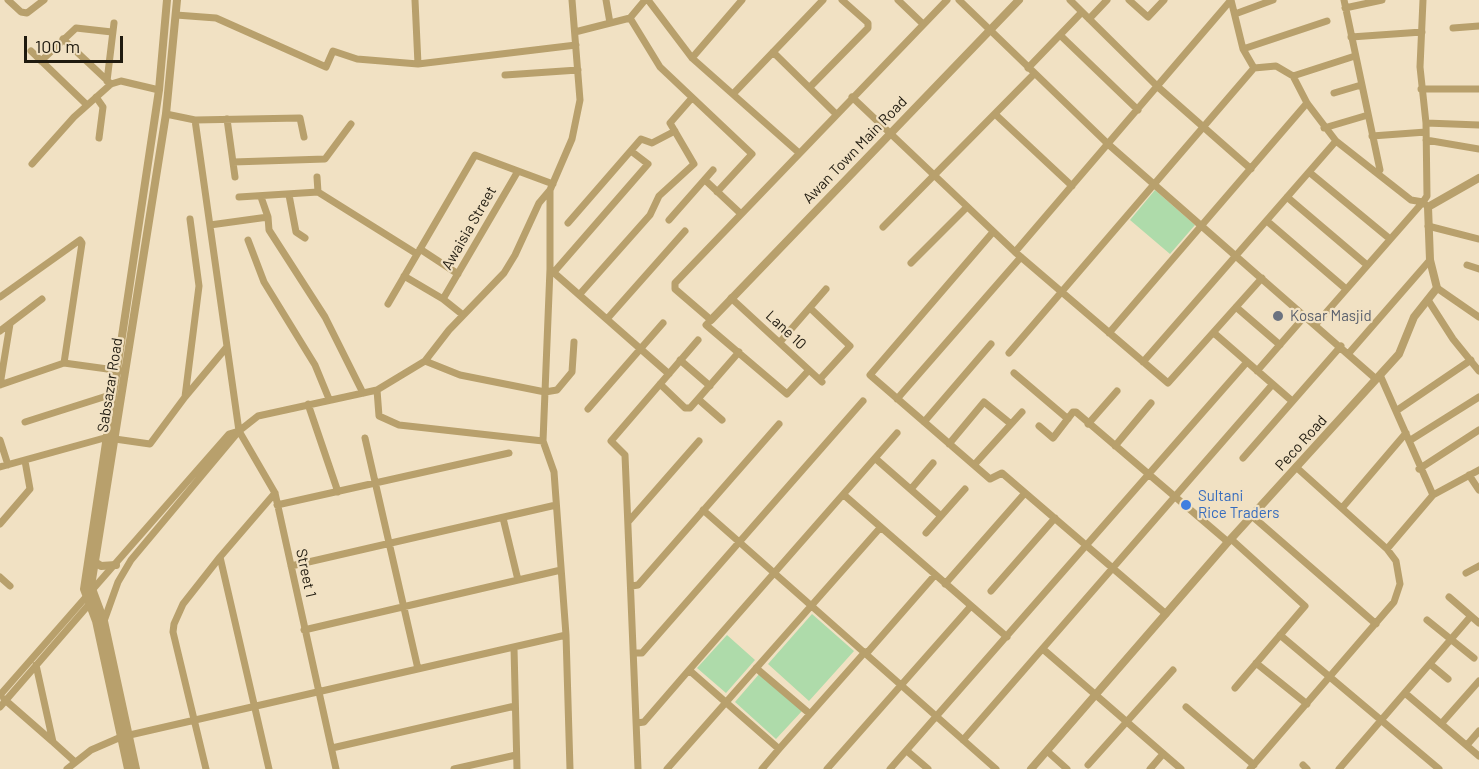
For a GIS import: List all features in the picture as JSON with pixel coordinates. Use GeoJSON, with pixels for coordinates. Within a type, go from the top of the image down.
{"type":"FeatureCollection","features":[{"type":"Feature","properties":{"kind":"street"},"geometry":{"type":"LineString","coordinates":[[8,0],[21,12],[27,14],[44,0]]}},
{"type":"Feature","properties":{"kind":"street"},"geometry":{"type":"LineString","coordinates":[[128,769],[125,736],[104,621],[84,588],[111,438],[112,394],[159,90],[167,0]]}},
{"type":"Feature","properties":{"kind":"street","name":"Sabsazar Road"},"geometry":{"type":"LineString","coordinates":[[90,598],[111,438],[126,372],[166,114],[177,0]]}},
{"type":"Feature","properties":{"kind":"street"},"geometry":{"type":"LineString","coordinates":[[415,0],[418,64]]}},
{"type":"Feature","properties":{"kind":"street"},"geometry":{"type":"LineString","coordinates":[[104,621],[118,582],[131,560],[239,431],[258,416],[376,390],[425,361],[463,315],[504,273],[539,203],[551,187],[572,139],[580,100],[572,0]]}},
{"type":"Feature","properties":{"kind":"street"},"geometry":{"type":"LineString","coordinates":[[606,0],[610,23]]}},
{"type":"Feature","properties":{"kind":"street"},"geometry":{"type":"LineString","coordinates":[[575,32],[630,18],[647,0],[692,58],[798,152]]}},
{"type":"Feature","properties":{"kind":"street"},"geometry":{"type":"LineString","coordinates":[[692,58],[742,0]]}},
{"type":"Feature","properties":{"kind":"street"},"geometry":{"type":"LineString","coordinates":[[733,94],[823,0]]}},
{"type":"Feature","properties":{"kind":"street"},"geometry":{"type":"LineString","coordinates":[[810,87],[868,28],[868,23],[842,0]]}},
{"type":"Feature","properties":{"kind":"street"},"geometry":{"type":"LineString","coordinates":[[898,0],[923,24]]}},
{"type":"Feature","properties":{"kind":"street"},"geometry":{"type":"LineString","coordinates":[[809,370],[787,394],[706,325],[711,320],[674,286],[798,152],[947,0]]}},
{"type":"Feature","properties":{"kind":"street"},"geometry":{"type":"LineString","coordinates":[[959,0],[1108,144],[1378,377],[1396,411],[1419,469],[1433,495]]}},
{"type":"Feature","properties":{"kind":"street","name":"Awan Town Main Road"},"geometry":{"type":"LineString","coordinates":[[711,320],[1019,0]]}},
{"type":"Feature","properties":{"kind":"street"},"geometry":{"type":"LineString","coordinates":[[1070,0],[1158,87],[1251,169]]}},
{"type":"Feature","properties":{"kind":"street"},"geometry":{"type":"LineString","coordinates":[[1089,19],[1107,0]]}},
{"type":"Feature","properties":{"kind":"street"},"geometry":{"type":"LineString","coordinates":[[1129,0],[1148,17],[1164,0]]}},
{"type":"Feature","properties":{"kind":"street"},"geometry":{"type":"LineString","coordinates":[[1231,0],[1243,49],[1254,68]]}},
{"type":"Feature","properties":{"kind":"street"},"geometry":{"type":"LineString","coordinates":[[897,399],[1018,255],[1072,186],[1231,0]]}},
{"type":"Feature","properties":{"kind":"street"},"geometry":{"type":"LineString","coordinates":[[1234,14],[1273,0]]}},
{"type":"Feature","properties":{"kind":"street"},"geometry":{"type":"LineString","coordinates":[[1377,173],[1380,170],[1345,4],[1382,0]]}},
{"type":"Feature","properties":{"kind":"street"},"geometry":{"type":"LineString","coordinates":[[1423,0],[1421,89],[1426,123],[1427,196],[1425,204],[1430,260],[1437,288],[1479,317]]}},
{"type":"Feature","properties":{"kind":"street"},"geometry":{"type":"LineString","coordinates":[[1028,68],[1082,12]]}},
{"type":"Feature","properties":{"kind":"street"},"geometry":{"type":"LineString","coordinates":[[176,15],[216,18],[326,67],[333,51],[357,59],[418,64],[576,45]]}},
{"type":"Feature","properties":{"kind":"street"},"geometry":{"type":"LineString","coordinates":[[630,18],[660,67],[752,154],[717,192]]}},
{"type":"Feature","properties":{"kind":"street"},"geometry":{"type":"LineString","coordinates":[[1243,49],[1327,21]]}},
{"type":"Feature","properties":{"kind":"street"},"geometry":{"type":"LineString","coordinates":[[32,164],[109,82],[114,23]]}},
{"type":"Feature","properties":{"kind":"street"},"geometry":{"type":"LineString","coordinates":[[1453,28],[1479,26]]}},
{"type":"Feature","properties":{"kind":"street"},"geometry":{"type":"LineString","coordinates":[[41,61],[76,28],[112,32]]}},
{"type":"Feature","properties":{"kind":"street"},"geometry":{"type":"LineString","coordinates":[[1351,37],[1422,32]]}},
{"type":"Feature","properties":{"kind":"street"},"geometry":{"type":"LineString","coordinates":[[1060,35],[1138,110]]}},
{"type":"Feature","properties":{"kind":"street"},"geometry":{"type":"LineString","coordinates":[[63,39],[109,82],[122,81],[159,90]]}},
{"type":"Feature","properties":{"kind":"street"},"geometry":{"type":"LineString","coordinates":[[31,51],[87,105]]}},
{"type":"Feature","properties":{"kind":"street"},"geometry":{"type":"LineString","coordinates":[[773,52],[836,114]]}},
{"type":"Feature","properties":{"kind":"street"},"geometry":{"type":"LineString","coordinates":[[1293,76],[1355,56]]}},
{"type":"Feature","properties":{"kind":"street"},"geometry":{"type":"LineString","coordinates":[[1009,353],[1204,129],[1254,68],[1276,66],[1293,76],[1306,103],[1336,141],[1411,200],[1425,204]]}},
{"type":"Feature","properties":{"kind":"street"},"geometry":{"type":"LineString","coordinates":[[505,75],[578,70]]}},
{"type":"Feature","properties":{"kind":"street"},"geometry":{"type":"LineString","coordinates":[[884,227],[1034,74]]}},
{"type":"Feature","properties":{"kind":"street"},"geometry":{"type":"LineString","coordinates":[[1334,93],[1361,85]]}},
{"type":"Feature","properties":{"kind":"street"},"geometry":{"type":"LineString","coordinates":[[1421,89],[1479,89]]}},
{"type":"Feature","properties":{"kind":"street"},"geometry":{"type":"LineString","coordinates":[[96,97],[103,107],[99,138]]}},
{"type":"Feature","properties":{"kind":"street"},"geometry":{"type":"LineString","coordinates":[[852,97],[1018,255],[1168,383],[1262,278]]}},
{"type":"Feature","properties":{"kind":"street"},"geometry":{"type":"LineString","coordinates":[[579,295],[650,214],[659,195],[694,164],[670,123],[692,99]]}},
{"type":"Feature","properties":{"kind":"street"},"geometry":{"type":"LineString","coordinates":[[1109,333],[1306,103]]}},
{"type":"Feature","properties":{"kind":"street"},"geometry":{"type":"LineString","coordinates":[[166,114],[195,120],[300,118],[304,137]]}},
{"type":"Feature","properties":{"kind":"street"},"geometry":{"type":"LineString","coordinates":[[995,114],[1072,186]]}},
{"type":"Feature","properties":{"kind":"street"},"geometry":{"type":"LineString","coordinates":[[1324,128],[1368,115]]}},
{"type":"Feature","properties":{"kind":"street"},"geometry":{"type":"LineString","coordinates":[[227,119],[235,177]]}},
{"type":"Feature","properties":{"kind":"street","name":"Street 1"},"geometry":{"type":"LineString","coordinates":[[195,120],[239,431],[275,493],[336,769]]}},
{"type":"Feature","properties":{"kind":"street"},"geometry":{"type":"LineString","coordinates":[[1426,123],[1479,125]]}},
{"type":"Feature","properties":{"kind":"street"},"geometry":{"type":"LineString","coordinates":[[233,162],[325,159],[351,124]]}},
{"type":"Feature","properties":{"kind":"street"},"geometry":{"type":"LineString","coordinates":[[568,223],[641,139],[652,143],[675,131]]}},
{"type":"Feature","properties":{"kind":"street"},"geometry":{"type":"LineString","coordinates":[[1372,136],[1426,136],[1479,149]]}},
{"type":"Feature","properties":{"kind":"street"},"geometry":{"type":"LineString","coordinates":[[1143,362],[1336,141]]}},
{"type":"Feature","properties":{"kind":"street"},"geometry":{"type":"LineString","coordinates":[[552,271],[648,164],[631,151]]}},
{"type":"Feature","properties":{"kind":"street"},"geometry":{"type":"LineString","coordinates":[[388,304],[475,155],[518,171],[551,187]]}},
{"type":"Feature","properties":{"kind":"street"},"geometry":{"type":"LineString","coordinates":[[669,220],[713,170]]}},
{"type":"Feature","properties":{"kind":"street","name":"Awaisia Street"},"geometry":{"type":"LineString","coordinates":[[443,299],[518,171]]}},
{"type":"Feature","properties":{"kind":"street"},"geometry":{"type":"LineString","coordinates":[[1309,172],[1390,239]]}},
{"type":"Feature","properties":{"kind":"street"},"geometry":{"type":"LineString","coordinates":[[317,177],[318,192]]}},
{"type":"Feature","properties":{"kind":"street"},"geometry":{"type":"LineString","coordinates":[[1316,324],[1390,239],[1425,204],[1479,178]]}},
{"type":"Feature","properties":{"kind":"street"},"geometry":{"type":"LineString","coordinates":[[705,180],[740,213]]}},
{"type":"Feature","properties":{"kind":"street"},"geometry":{"type":"LineString","coordinates":[[551,187],[552,271],[543,441],[554,472],[566,635],[570,769]]}},
{"type":"Feature","properties":{"kind":"street"},"geometry":{"type":"LineString","coordinates":[[239,197],[318,192],[458,274]]}},
{"type":"Feature","properties":{"kind":"street"},"geometry":{"type":"LineString","coordinates":[[289,195],[296,232],[305,238]]}},
{"type":"Feature","properties":{"kind":"street"},"geometry":{"type":"LineString","coordinates":[[261,197],[268,217],[269,230],[325,317],[363,393]]}},
{"type":"Feature","properties":{"kind":"street"},"geometry":{"type":"LineString","coordinates":[[1287,197],[1367,265]]}},
{"type":"Feature","properties":{"kind":"street"},"geometry":{"type":"LineString","coordinates":[[911,263],[967,207]]}},
{"type":"Feature","properties":{"kind":"street"},"geometry":{"type":"LineString","coordinates":[[210,225],[268,217]]}},
{"type":"Feature","properties":{"kind":"street"},"geometry":{"type":"LineString","coordinates":[[186,397],[199,286],[190,219]]}},
{"type":"Feature","properties":{"kind":"street"},"geometry":{"type":"LineString","coordinates":[[1267,221],[1346,289]]}},
{"type":"Feature","properties":{"kind":"street"},"geometry":{"type":"LineString","coordinates":[[1428,226],[1479,239]]}},
{"type":"Feature","properties":{"kind":"street"},"geometry":{"type":"LineString","coordinates":[[607,319],[685,231]]}},
{"type":"Feature","properties":{"kind":"street"},"geometry":{"type":"LineString","coordinates":[[993,232],[871,372],[871,379],[992,480],[1002,473],[1166,614]]}},
{"type":"Feature","properties":{"kind":"street"},"geometry":{"type":"LineString","coordinates":[[0,297],[80,240],[82,243],[64,363]]}},
{"type":"Feature","properties":{"kind":"street"},"geometry":{"type":"LineString","coordinates":[[248,240],[264,282],[315,365],[329,399]]}},
{"type":"Feature","properties":{"kind":"street"},"geometry":{"type":"LineString","coordinates":[[1348,353],[1430,260]]}},
{"type":"Feature","properties":{"kind":"street"},"geometry":{"type":"LineString","coordinates":[[1467,265],[1479,269]]}},
{"type":"Feature","properties":{"kind":"street"},"geometry":{"type":"LineString","coordinates":[[552,271],[669,374]]}},
{"type":"Feature","properties":{"kind":"street"},"geometry":{"type":"LineString","coordinates":[[404,276],[443,299],[463,315]]}},
{"type":"Feature","properties":{"kind":"street","name":"Peco Road"},"geometry":{"type":"LineString","coordinates":[[1031,769],[1229,541],[1378,377],[1403,347],[1414,317],[1437,288]]}},
{"type":"Feature","properties":{"kind":"street"},"geometry":{"type":"LineString","coordinates":[[780,342],[826,289]]}},
{"type":"Feature","properties":{"kind":"street","name":"Lane 10"},"geometry":{"type":"LineString","coordinates":[[731,298],[821,380],[850,346],[810,308]]}},
{"type":"Feature","properties":{"kind":"street"},"geometry":{"type":"LineString","coordinates":[[0,331],[42,299]]}},
{"type":"Feature","properties":{"kind":"street"},"geometry":{"type":"LineString","coordinates":[[1428,300],[1479,370]]}},
{"type":"Feature","properties":{"kind":"street"},"geometry":{"type":"LineString","coordinates":[[1236,307],[1280,345]]}},
{"type":"Feature","properties":{"kind":"street"},"geometry":{"type":"LineString","coordinates":[[1257,371],[1305,316]]}},
{"type":"Feature","properties":{"kind":"street"},"geometry":{"type":"LineString","coordinates":[[588,409],[663,323]]}},
{"type":"Feature","properties":{"kind":"street"},"geometry":{"type":"LineString","coordinates":[[10,324],[0,385],[64,363],[126,372]]}},
{"type":"Feature","properties":{"kind":"street"},"geometry":{"type":"LineString","coordinates":[[122,331],[132,332]]}},
{"type":"Feature","properties":{"kind":"street"},"geometry":{"type":"LineString","coordinates":[[1214,333],[1292,401]]}},
{"type":"Feature","properties":{"kind":"street"},"geometry":{"type":"LineString","coordinates":[[638,769],[626,459],[611,441],[698,340]]}},
{"type":"Feature","properties":{"kind":"street"},"geometry":{"type":"LineString","coordinates":[[425,361],[460,375],[545,392],[557,390],[572,372],[574,342]]}},
{"type":"Feature","properties":{"kind":"street"},"geometry":{"type":"LineString","coordinates":[[924,422],[991,344]]}},
{"type":"Feature","properties":{"kind":"street"},"geometry":{"type":"LineString","coordinates":[[1243,458],[1341,346]]}},
{"type":"Feature","properties":{"kind":"street"},"geometry":{"type":"LineString","coordinates":[[0,440],[3,467],[111,438],[150,444],[226,348]]}},
{"type":"Feature","properties":{"kind":"street"},"geometry":{"type":"LineString","coordinates":[[660,384],[685,408],[690,408],[739,352]]}},
{"type":"Feature","properties":{"kind":"street"},"geometry":{"type":"LineString","coordinates":[[680,360],[710,386]]}},
{"type":"Feature","properties":{"kind":"street"},"geometry":{"type":"LineString","coordinates":[[1396,411],[1471,360]]}},
{"type":"Feature","properties":{"kind":"street"},"geometry":{"type":"LineString","coordinates":[[890,769],[1247,362]]}},
{"type":"Feature","properties":{"kind":"street"},"geometry":{"type":"LineString","coordinates":[[1014,373],[1068,419]]}},
{"type":"Feature","properties":{"kind":"street"},"geometry":{"type":"LineString","coordinates":[[963,740],[1044,650],[1272,385]]}},
{"type":"Feature","properties":{"kind":"street"},"geometry":{"type":"LineString","coordinates":[[376,390],[379,416],[399,426],[543,441]]}},
{"type":"Feature","properties":{"kind":"street"},"geometry":{"type":"LineString","coordinates":[[1088,424],[1117,391]]}},
{"type":"Feature","properties":{"kind":"street"},"geometry":{"type":"LineString","coordinates":[[25,422],[112,394]]}},
{"type":"Feature","properties":{"kind":"street"},"geometry":{"type":"LineString","coordinates":[[1409,441],[1479,397]]}},
{"type":"Feature","properties":{"kind":"street"},"geometry":{"type":"LineString","coordinates":[[698,399],[722,420]]}},
{"type":"Feature","properties":{"kind":"street"},"geometry":{"type":"LineString","coordinates":[[635,653],[642,653],[863,400]]}},
{"type":"Feature","properties":{"kind":"street"},"geometry":{"type":"LineString","coordinates":[[949,444],[984,402],[1011,424]]}},
{"type":"Feature","properties":{"kind":"street"},"geometry":{"type":"LineString","coordinates":[[1115,446],[1151,403]]}},
{"type":"Feature","properties":{"kind":"street"},"geometry":{"type":"LineString","coordinates":[[308,404],[338,492]]}},
{"type":"Feature","properties":{"kind":"street"},"geometry":{"type":"LineString","coordinates":[[974,465],[1022,412]]}},
{"type":"Feature","properties":{"kind":"street"},"geometry":{"type":"LineString","coordinates":[[1039,426],[1052,438],[1076,412],[1305,604],[1305,608],[1235,688]]}},
{"type":"Feature","properties":{"kind":"street"},"geometry":{"type":"LineString","coordinates":[[632,586],[638,585],[779,424]]}},
{"type":"Feature","properties":{"kind":"street"},"geometry":{"type":"LineString","coordinates":[[1419,469],[1479,430]]}},
{"type":"Feature","properties":{"kind":"street"},"geometry":{"type":"LineString","coordinates":[[2,697],[36,665],[116,565],[229,434],[239,431]]}},
{"type":"Feature","properties":{"kind":"street"},"geometry":{"type":"LineString","coordinates":[[637,723],[644,722],[897,433]]}},
{"type":"Feature","properties":{"kind":"street"},"geometry":{"type":"LineString","coordinates":[[1342,508],[1406,433]]}},
{"type":"Feature","properties":{"kind":"street"},"geometry":{"type":"LineString","coordinates":[[365,438],[418,669]]}},
{"type":"Feature","properties":{"kind":"street"},"geometry":{"type":"LineString","coordinates":[[628,522],[699,441]]}},
{"type":"Feature","properties":{"kind":"street"},"geometry":{"type":"LineString","coordinates":[[277,505],[510,453]]}},
{"type":"Feature","properties":{"kind":"street"},"geometry":{"type":"LineString","coordinates":[[876,459],[941,516]]}},
{"type":"Feature","properties":{"kind":"street"},"geometry":{"type":"LineString","coordinates":[[0,524],[30,489],[25,460]]}},
{"type":"Feature","properties":{"kind":"street"},"geometry":{"type":"LineString","coordinates":[[911,489],[933,463]]}},
{"type":"Feature","properties":{"kind":"street"},"geometry":{"type":"LineString","coordinates":[[1186,707],[1252,767],[1394,602],[1400,584],[1396,561],[1387,549],[1296,467]]}},
{"type":"Feature","properties":{"kind":"street"},"geometry":{"type":"LineString","coordinates":[[1387,549],[1433,495],[1479,470]]}},
{"type":"Feature","properties":{"kind":"street"},"geometry":{"type":"LineString","coordinates":[[1469,475],[1479,490]]}},
{"type":"Feature","properties":{"kind":"street"},"geometry":{"type":"LineString","coordinates":[[926,533],[965,489]]}},
{"type":"Feature","properties":{"kind":"street"},"geometry":{"type":"LineString","coordinates":[[206,769],[173,632],[174,624],[183,604],[220,556],[275,493]]}},
{"type":"Feature","properties":{"kind":"street"},"geometry":{"type":"LineString","coordinates":[[945,584],[1025,493]]}},
{"type":"Feature","properties":{"kind":"street"},"geometry":{"type":"LineString","coordinates":[[844,495],[1007,637]]}},
{"type":"Feature","properties":{"kind":"street"},"geometry":{"type":"LineString","coordinates":[[291,566],[556,506]]}},
{"type":"Feature","properties":{"kind":"street"},"geometry":{"type":"LineString","coordinates":[[703,510],[996,769]]}},
{"type":"Feature","properties":{"kind":"street"},"geometry":{"type":"LineString","coordinates":[[1252,516],[1376,624]]}},
{"type":"Feature","properties":{"kind":"street"},"geometry":{"type":"LineString","coordinates":[[503,518],[518,580]]}},
{"type":"Feature","properties":{"kind":"street"},"geometry":{"type":"LineString","coordinates":[[991,591],[1055,518]]}},
{"type":"Feature","properties":{"kind":"street"},"geometry":{"type":"LineString","coordinates":[[667,769],[880,528]]}},
{"type":"Feature","properties":{"kind":"street"},"geometry":{"type":"LineString","coordinates":[[220,556],[269,769]]}},
{"type":"Feature","properties":{"kind":"street"},"geometry":{"type":"LineString","coordinates":[[95,562],[101,566],[116,565]]}},
{"type":"Feature","properties":{"kind":"street"},"geometry":{"type":"LineString","coordinates":[[1466,573],[1479,566]]}},
{"type":"Feature","properties":{"kind":"street"},"geometry":{"type":"LineString","coordinates":[[304,630],[561,570]]}},
{"type":"Feature","properties":{"kind":"street"},"geometry":{"type":"LineString","coordinates":[[762,769],[936,575]]}},
{"type":"Feature","properties":{"kind":"street"},"geometry":{"type":"LineString","coordinates":[[0,577],[10,586]]}},
{"type":"Feature","properties":{"kind":"street"},"geometry":{"type":"LineString","coordinates":[[1449,597],[1479,623]]}},
{"type":"Feature","properties":{"kind":"street"},"geometry":{"type":"LineString","coordinates":[[0,708],[2,697],[90,598]]}},
{"type":"Feature","properties":{"kind":"street"},"geometry":{"type":"LineString","coordinates":[[90,598],[125,736],[136,769]]}},
{"type":"Feature","properties":{"kind":"street"},"geometry":{"type":"LineString","coordinates":[[827,769],[971,606]]}},
{"type":"Feature","properties":{"kind":"street"},"geometry":{"type":"LineString","coordinates":[[1339,769],[1471,616]]}},
{"type":"Feature","properties":{"kind":"street"},"geometry":{"type":"LineString","coordinates":[[1427,620],[1474,658]]}},
{"type":"Feature","properties":{"kind":"street"},"geometry":{"type":"LineString","coordinates":[[67,769],[74,761],[125,736],[566,635]]}},
{"type":"Feature","properties":{"kind":"street"},"geometry":{"type":"LineString","coordinates":[[1280,635],[1439,769]]}},
{"type":"Feature","properties":{"kind":"street"},"geometry":{"type":"LineString","coordinates":[[514,648],[517,769]]}},
{"type":"Feature","properties":{"kind":"street"},"geometry":{"type":"LineString","coordinates":[[1044,650],[1181,769]]}},
{"type":"Feature","properties":{"kind":"street"},"geometry":{"type":"LineString","coordinates":[[1256,663],[1307,704]]}},
{"type":"Feature","properties":{"kind":"street"},"geometry":{"type":"LineString","coordinates":[[1430,664],[1448,679]]}},
{"type":"Feature","properties":{"kind":"street"},"geometry":{"type":"LineString","coordinates":[[36,665],[53,742]]}},
{"type":"Feature","properties":{"kind":"street"},"geometry":{"type":"LineString","coordinates":[[756,668],[810,714]]}},
{"type":"Feature","properties":{"kind":"street"},"geometry":{"type":"LineString","coordinates":[[689,670],[779,749]]}},
{"type":"Feature","properties":{"kind":"street"},"geometry":{"type":"LineString","coordinates":[[1088,765],[1173,670]]}},
{"type":"Feature","properties":{"kind":"street"},"geometry":{"type":"LineString","coordinates":[[1441,724],[1479,681]]}},
{"type":"Feature","properties":{"kind":"street"},"geometry":{"type":"LineString","coordinates":[[1405,693],[1479,756]]}},
{"type":"Feature","properties":{"kind":"street"},"geometry":{"type":"LineString","coordinates":[[2,697],[74,761]]}},
{"type":"Feature","properties":{"kind":"street"},"geometry":{"type":"LineString","coordinates":[[332,748],[515,706]]}},
{"type":"Feature","properties":{"kind":"street"},"geometry":{"type":"LineString","coordinates":[[1467,745],[1479,731]]}},
{"type":"Feature","properties":{"kind":"street"},"geometry":{"type":"LineString","coordinates":[[907,751],[928,769]]}},
{"type":"Feature","properties":{"kind":"street"},"geometry":{"type":"LineString","coordinates":[[1047,751],[1067,769]]}},
{"type":"Feature","properties":{"kind":"street"},"geometry":{"type":"LineString","coordinates":[[1150,769],[1163,754]]}},
{"type":"Feature","properties":{"kind":"street"},"geometry":{"type":"LineString","coordinates":[[454,769],[516,755]]}},
{"type":"Feature","properties":{"kind":"green space"},"geometry":{"type":"Polygon","coordinates":[[[1155,190],[1195,225],[1170,254],[1130,220],[1155,190]]]}},
{"type":"Feature","properties":{"kind":"green space"},"geometry":{"type":"Polygon","coordinates":[[[812,614],[854,651],[809,701],[768,664],[812,614]]]}},
{"type":"Feature","properties":{"kind":"green space"},"geometry":{"type":"Polygon","coordinates":[[[727,635],[755,660],[726,693],[697,668],[727,635]]]}},
{"type":"Feature","properties":{"kind":"green space"},"geometry":{"type":"Polygon","coordinates":[[[760,673],[802,711],[776,739],[735,702],[760,673]]]}},
{"type":"Feature","properties":{"kind":"place","name":"Kosar Masjid"},"geometry":{"type":"Point","coordinates":[1278,316]}},
{"type":"Feature","properties":{"kind":"place","name":"Sultani Rice Traders"},"geometry":{"type":"Point","coordinates":[1186,505]}}]}
